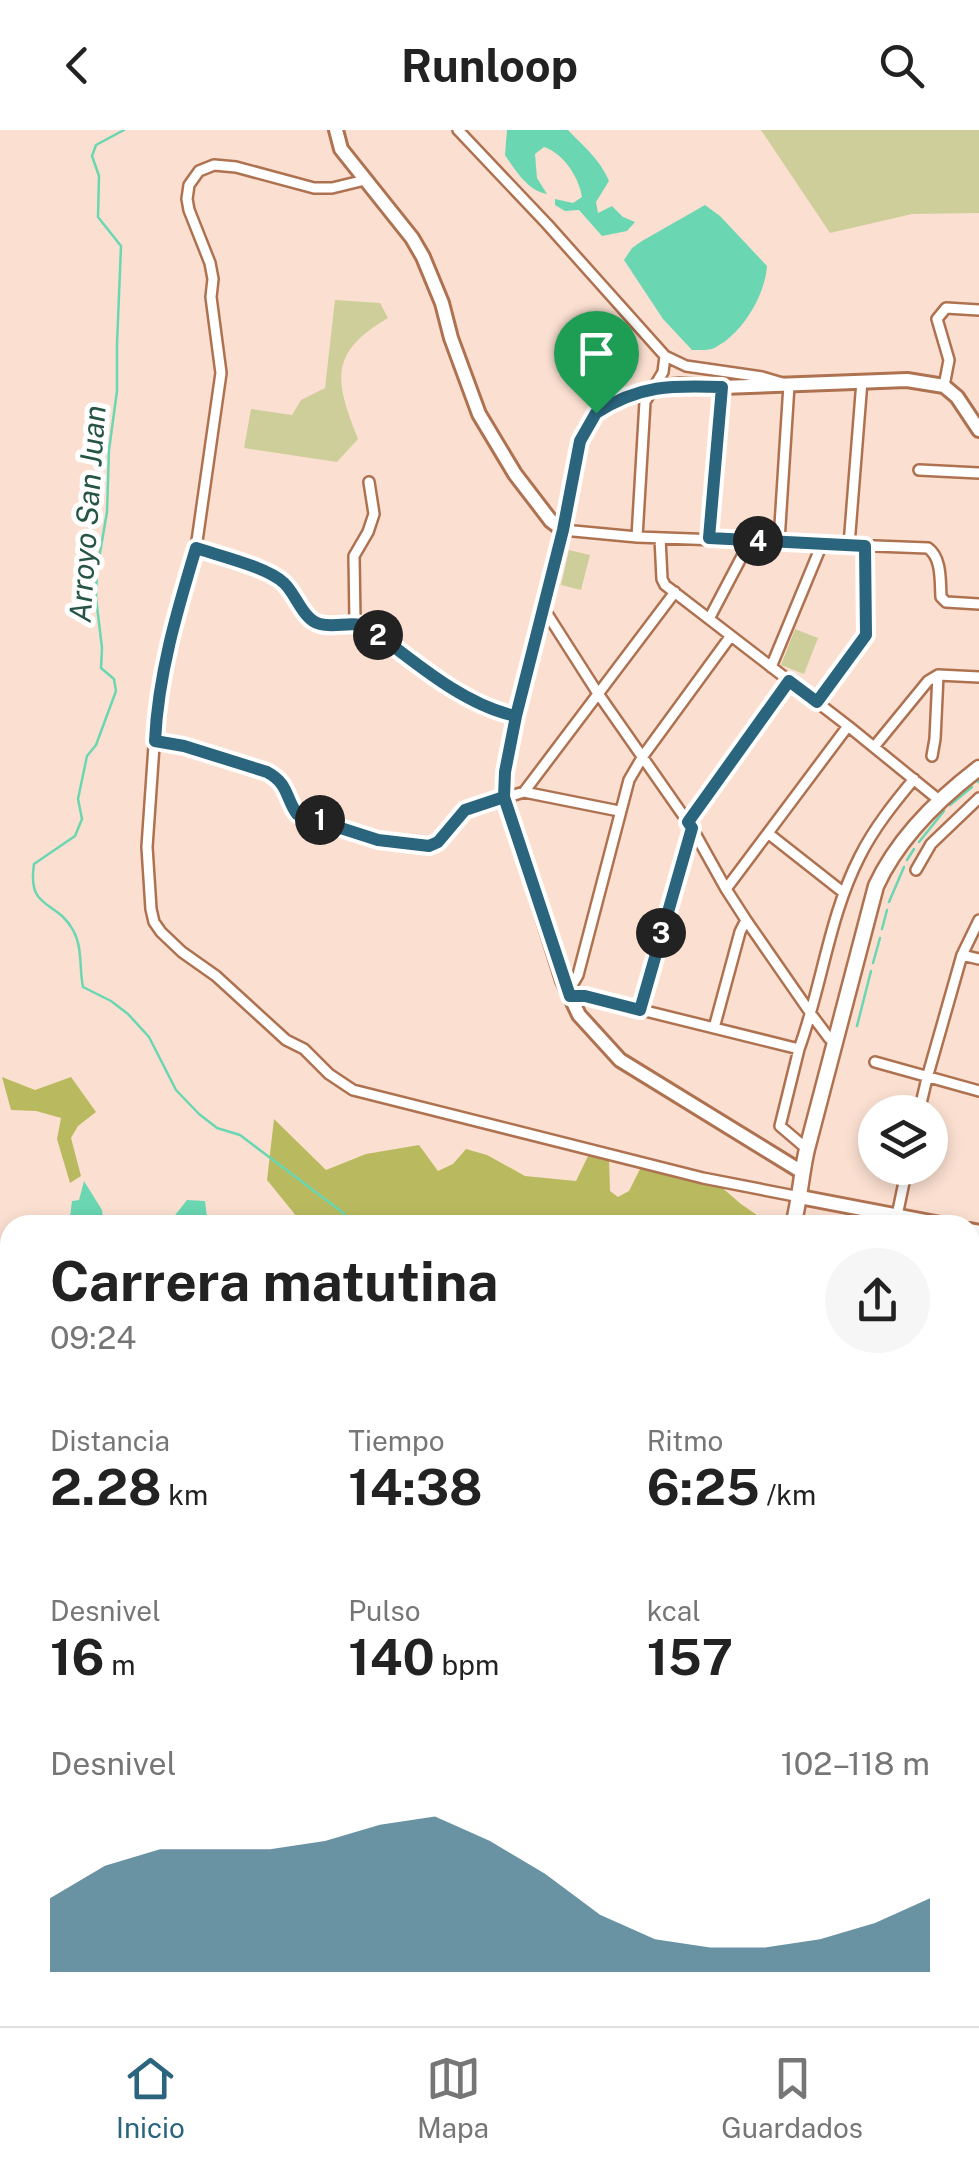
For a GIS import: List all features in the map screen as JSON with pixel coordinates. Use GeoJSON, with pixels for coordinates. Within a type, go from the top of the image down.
{"type":"FeatureCollection","features":[{"type":"Feature","properties":{"kind":"main road"},"geometry":{"type":"LineString","coordinates":[[796,1215],[832,1040],[876,886],[892,856],[938,800],[979,768]]}},
{"type":"Feature","properties":{"kind":"street"},"geometry":{"type":"LineString","coordinates":[[336,130],[341,149],[423,257],[479,414],[516,474],[551,521],[563,530],[637,538],[928,548],[938,560],[942,598],[946,602],[979,604]]}},
{"type":"Feature","properties":{"kind":"street"},"geometry":{"type":"LineString","coordinates":[[458,130],[664,356],[686,366],[762,377],[788,385]]}},
{"type":"Feature","properties":{"kind":"street"},"geometry":{"type":"LineString","coordinates":[[365,180],[314,188],[214,164],[199,171],[186,199],[210,263],[221,374],[196,548],[172,629],[156,717],[147,847],[154,922],[182,952],[216,976],[286,1040],[304,1049],[340,1084],[353,1090],[703,1178],[875,1215]]}},
{"type":"Feature","properties":{"kind":"street"},"geometry":{"type":"LineString","coordinates":[[944,386],[950,360],[937,319],[940,312],[946,308],[979,310]]}},
{"type":"Feature","properties":{"kind":"street"},"geometry":{"type":"LineString","coordinates":[[637,538],[645,402],[663,372],[664,356]]}},
{"type":"Feature","properties":{"kind":"street"},"geometry":{"type":"LineString","coordinates":[[802,1172],[620,1060],[578,1015],[504,797],[516,716],[563,530],[580,441],[596,413],[617,400],[654,388],[680,385],[907,380],[944,386],[957,397],[979,430]]}},
{"type":"Feature","properties":{"kind":"street"},"geometry":{"type":"LineString","coordinates":[[849,545],[862,381]]}},
{"type":"Feature","properties":{"kind":"street"},"geometry":{"type":"LineString","coordinates":[[778,541],[788,385]]}},
{"type":"Feature","properties":{"kind":"street"},"geometry":{"type":"LineString","coordinates":[[709,538],[722,387]]}},
{"type":"Feature","properties":{"kind":"street"},"geometry":{"type":"LineString","coordinates":[[918,470],[979,473]]}},
{"type":"Feature","properties":{"kind":"street"},"geometry":{"type":"LineString","coordinates":[[355,622],[354,556],[374,514],[369,482]]}},
{"type":"Feature","properties":{"kind":"street"},"geometry":{"type":"LineString","coordinates":[[660,538],[665,585],[938,800]]}},
{"type":"Feature","properties":{"kind":"street"},"geometry":{"type":"LineString","coordinates":[[709,619],[750,540]]}},
{"type":"Feature","properties":{"kind":"street"},"geometry":{"type":"LineString","coordinates":[[772,668],[822,544]]}},
{"type":"Feature","properties":{"kind":"street"},"geometry":{"type":"LineString","coordinates":[[817,702],[866,635],[865,546]]}},
{"type":"Feature","properties":{"kind":"street"},"geometry":{"type":"LineString","coordinates":[[196,548],[273,575],[291,591],[314,622],[355,622],[367,626],[485,708],[516,716]]}},
{"type":"Feature","properties":{"kind":"street"},"geometry":{"type":"LineString","coordinates":[[524,792],[674,592]]}},
{"type":"Feature","properties":{"kind":"street"},"geometry":{"type":"LineString","coordinates":[[543,608],[690,825],[746,920],[832,1040]]}},
{"type":"Feature","properties":{"kind":"street"},"geometry":{"type":"LineString","coordinates":[[568,992],[578,975],[629,780],[730,637]]}},
{"type":"Feature","properties":{"kind":"street"},"geometry":{"type":"LineString","coordinates":[[874,747],[928,681],[938,675],[979,677]]}},
{"type":"Feature","properties":{"kind":"street"},"geometry":{"type":"LineString","coordinates":[[932,756],[938,675]]}},
{"type":"Feature","properties":{"kind":"street"},"geometry":{"type":"LineString","coordinates":[[640,1010],[690,825],[789,681]]}},
{"type":"Feature","properties":{"kind":"street"},"geometry":{"type":"LineString","coordinates":[[726,890],[848,726]]}},
{"type":"Feature","properties":{"kind":"street"},"geometry":{"type":"LineString","coordinates":[[155,741],[267,772],[285,786],[297,814],[378,840],[429,846],[438,842],[465,810],[524,792],[619,810]]}},
{"type":"Feature","properties":{"kind":"street"},"geometry":{"type":"LineString","coordinates":[[807,1149],[780,1126],[799,1049],[813,1016],[832,930],[859,857],[914,780]]}},
{"type":"Feature","properties":{"kind":"street"},"geometry":{"type":"LineString","coordinates":[[916,870],[931,844],[979,798]]}},
{"type":"Feature","properties":{"kind":"street"},"geometry":{"type":"LineString","coordinates":[[769,834],[844,893]]}},
{"type":"Feature","properties":{"kind":"street"},"geometry":{"type":"LineString","coordinates":[[714,1028],[746,920]]}},
{"type":"Feature","properties":{"kind":"street"},"geometry":{"type":"LineString","coordinates":[[924,1095],[962,956],[979,920]]}},
{"type":"Feature","properties":{"kind":"street"},"geometry":{"type":"LineString","coordinates":[[962,956],[979,960]]}},
{"type":"Feature","properties":{"kind":"street"},"geometry":{"type":"LineString","coordinates":[[568,992],[799,1049]]}},
{"type":"Feature","properties":{"kind":"street"},"geometry":{"type":"LineString","coordinates":[[875,1062],[979,1090]]}},
{"type":"Feature","properties":{"kind":"street"},"geometry":{"type":"LineString","coordinates":[[897,1215],[904,1185]]}},
{"type":"Feature","properties":{"kind":"shaded area"},"geometry":{"type":"Polygon","coordinates":[[[507,130],[568,130],[596,160],[609,181],[596,202],[598,213],[612,206],[635,222],[627,231],[602,236],[579,210],[565,211],[555,205],[555,199],[573,203],[582,197],[574,174],[564,160],[544,147],[535,154],[537,178],[547,194],[534,189],[505,155],[507,130]]]}},
{"type":"Feature","properties":{"kind":"shaded area"},"geometry":{"type":"Polygon","coordinates":[[[761,130],[979,130],[979,213],[912,214],[830,233],[761,130]]]}},
{"type":"Feature","properties":{"kind":"shaded area"},"geometry":{"type":"Polygon","coordinates":[[[705,205],[767,266],[757,301],[735,333],[714,348],[692,350],[663,319],[624,260],[642,241],[705,205]]]}},
{"type":"Feature","properties":{"kind":"shaded area"},"geometry":{"type":"Polygon","coordinates":[[[335,300],[380,303],[388,318],[355,344],[342,370],[345,401],[358,439],[337,462],[244,448],[251,409],[292,415],[301,400],[325,388],[335,300]]]}},
{"type":"Feature","properties":{"kind":"shaded area"},"geometry":{"type":"Polygon","coordinates":[[[569,550],[590,555],[581,590],[561,585],[569,550]]]}},
{"type":"Feature","properties":{"kind":"shaded area"},"geometry":{"type":"Polygon","coordinates":[[[795,629],[818,638],[804,674],[781,665],[795,629]]]}},
{"type":"Feature","properties":{"kind":"shaded area"},"geometry":{"type":"Polygon","coordinates":[[[2,1077],[35,1090],[71,1077],[96,1112],[78,1126],[71,1138],[81,1176],[70,1183],[57,1139],[61,1118],[11,1110],[2,1077]]]}},
{"type":"Feature","properties":{"kind":"shaded area"},"geometry":{"type":"Polygon","coordinates":[[[274,1119],[326,1170],[366,1154],[419,1145],[438,1171],[453,1164],[466,1149],[487,1155],[525,1176],[576,1181],[590,1152],[609,1158],[610,1191],[618,1197],[629,1191],[643,1163],[712,1179],[757,1215],[295,1215],[267,1180],[274,1119]]]}},
{"type":"Feature","properties":{"kind":"shaded area"},"geometry":{"type":"Polygon","coordinates":[[[84,1181],[103,1215],[70,1215],[72,1201],[79,1200],[84,1181]]]}},
{"type":"Feature","properties":{"kind":"shaded area"},"geometry":{"type":"Polygon","coordinates":[[[187,1200],[205,1201],[207,1215],[175,1215],[187,1200]]]}},
{"type":"Feature","properties":{"kind":"waterway","name":"Arroyo San Juan"},"geometry":{"type":"LineString","coordinates":[[124,130],[96,145],[92,156],[99,176],[98,217],[121,246],[117,391],[96,598],[101,668],[114,679],[116,691],[96,745],[87,756],[78,799],[82,819],[75,836],[34,864],[35,890],[73,930],[80,951],[83,987],[111,1001],[149,1037],[176,1090],[217,1128],[240,1135],[345,1215]]}},
{"type":"Feature","properties":{"kind":"waterway"},"geometry":{"type":"LineString","coordinates":[[950,805],[972,787]]}},
{"type":"Feature","properties":{"kind":"waterway"},"geometry":{"type":"LineString","coordinates":[[919,842],[944,811]]}},
{"type":"Feature","properties":{"kind":"waterway"},"geometry":{"type":"LineString","coordinates":[[907,860],[914,849]]}},
{"type":"Feature","properties":{"kind":"waterway"},"geometry":{"type":"LineString","coordinates":[[889,902],[904,867]]}},
{"type":"Feature","properties":{"kind":"waterway"},"geometry":{"type":"LineString","coordinates":[[882,929],[887,910]]}},
{"type":"Feature","properties":{"kind":"waterway"},"geometry":{"type":"LineString","coordinates":[[873,963],[880,938]]}},
{"type":"Feature","properties":{"kind":"waterway"},"geometry":{"type":"LineString","coordinates":[[857,1026],[871,971]]}},
{"type":"Feature","properties":{"kind":"route"},"geometry":{"type":"LineString","coordinates":[[596,413],[580,441],[563,530],[516,716],[504,797],[465,810],[438,842],[429,846],[378,840],[297,814],[285,786],[267,772],[155,741],[172,629],[196,548],[281,580],[314,622],[355,622],[367,626],[468,698],[485,708],[516,716],[505,772],[504,797],[563,981],[570,996],[640,1010],[692,828],[688,822],[789,681],[817,702],[866,635],[865,546],[709,538],[722,387],[654,388],[617,400],[596,413]]}}]}
